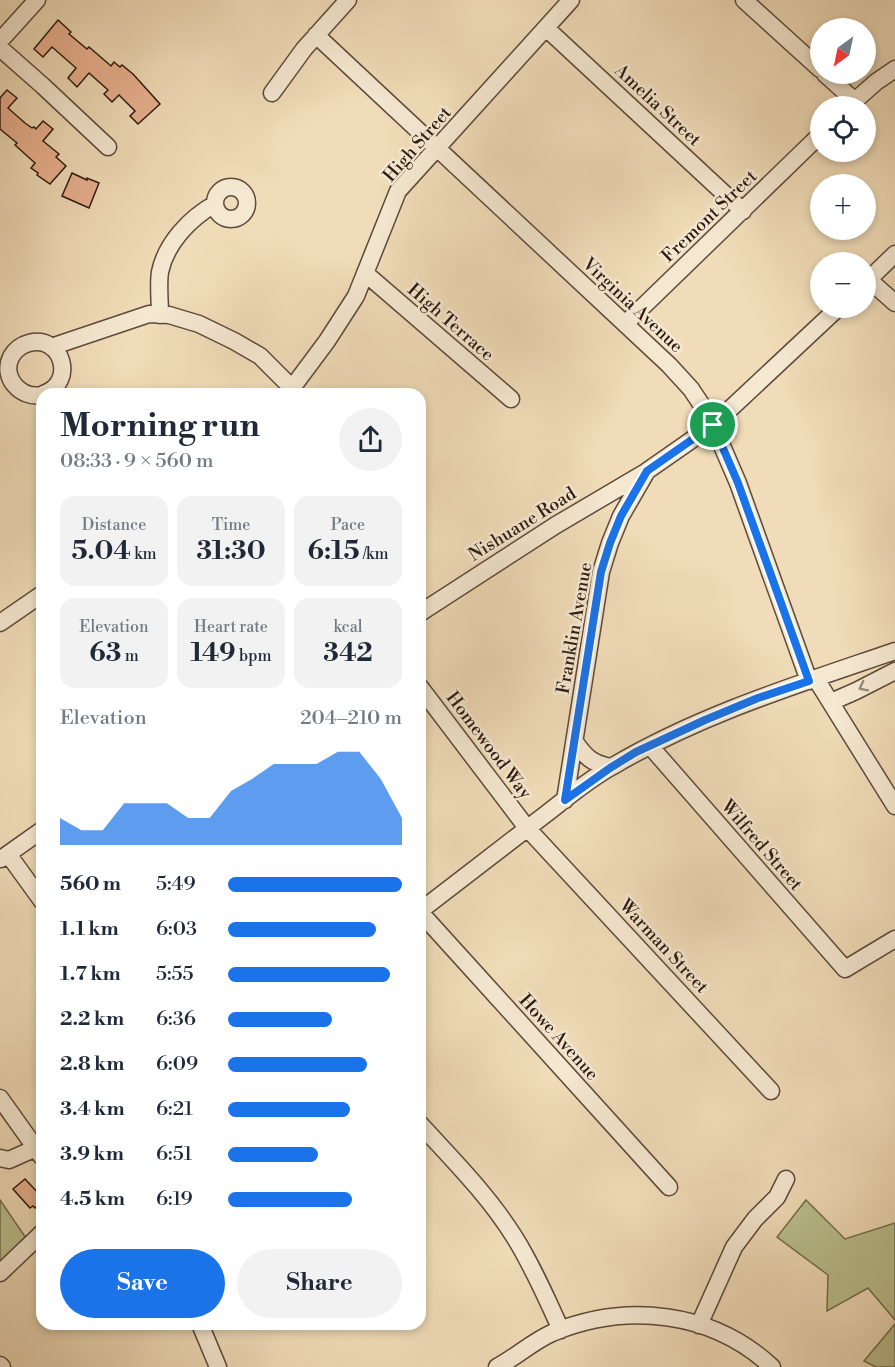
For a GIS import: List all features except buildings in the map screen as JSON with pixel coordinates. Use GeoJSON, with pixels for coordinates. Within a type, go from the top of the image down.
{"type":"FeatureCollection","features":[{"type":"Feature","properties":{"kind":"street"},"geometry":{"type":"LineString","coordinates":[[0,41],[37,0]]}},
{"type":"Feature","properties":{"kind":"street"},"geometry":{"type":"LineString","coordinates":[[272,93],[304,49],[348,0]]}},
{"type":"Feature","properties":{"kind":"street","name":"High Street"},"geometry":{"type":"LineString","coordinates":[[291,388],[327,341],[356,296],[398,191],[571,0]]}},
{"type":"Feature","properties":{"kind":"street"},"geometry":{"type":"LineString","coordinates":[[754,3],[810,59]]}},
{"type":"Feature","properties":{"kind":"street","name":"Amelia Street"},"geometry":{"type":"LineString","coordinates":[[546,28],[742,211]]}},
{"type":"Feature","properties":{"kind":"street","name":"Virginia Avenue"},"geometry":{"type":"LineString","coordinates":[[316,35],[669,365],[691,390],[713,425],[738,483],[813,680],[831,702],[895,806]]}},
{"type":"Feature","properties":{"kind":"street"},"geometry":{"type":"LineString","coordinates":[[0,48],[108,147]]}},
{"type":"Feature","properties":{"kind":"street"},"geometry":{"type":"LineString","coordinates":[[861,96],[895,69]]}},
{"type":"Feature","properties":{"kind":"street"},"geometry":{"type":"LineString","coordinates":[[834,84],[845,96]]}},
{"type":"Feature","properties":{"kind":"street","name":"Fremont Street"},"geometry":{"type":"LineString","coordinates":[[625,324],[810,145]]}},
{"type":"Feature","properties":{"kind":"street"},"geometry":{"type":"LineString","coordinates":[[160,315],[160,273],[166,254],[174,240],[189,223],[215,204]]}},
{"type":"Feature","properties":{"kind":"street"},"geometry":{"type":"LineString","coordinates":[[876,272],[895,254]]}},
{"type":"Feature","properties":{"kind":"street","name":"High Terrace"},"geometry":{"type":"LineString","coordinates":[[365,273],[512,399]]}},
{"type":"Feature","properties":{"kind":"street"},"geometry":{"type":"LineString","coordinates":[[876,287],[895,303]]}},
{"type":"Feature","properties":{"kind":"street"},"geometry":{"type":"LineString","coordinates":[[51,347],[150,314],[169,315],[199,324],[260,356],[287,388]]}},
{"type":"Feature","properties":{"kind":"street","name":"Franklin Avenue"},"geometry":{"type":"LineString","coordinates":[[565,800],[601,572],[621,516],[647,471],[713,425],[827,318]]}},
{"type":"Feature","properties":{"kind":"street"},"geometry":{"type":"LineString","coordinates":[[36,396],[18,390],[10,378],[9,362],[23,344],[40,342],[51,347],[60,356],[63,373],[55,388]]}},
{"type":"Feature","properties":{"kind":"street","name":"Nishuane Road"},"geometry":{"type":"LineString","coordinates":[[426,609],[556,525],[647,471]]}},
{"type":"Feature","properties":{"kind":"street"},"geometry":{"type":"LineString","coordinates":[[0,623],[36,598]]}},
{"type":"Feature","properties":{"kind":"street"},"geometry":{"type":"LineString","coordinates":[[426,907],[565,800],[610,768],[650,746],[758,698],[895,651]]}},
{"type":"Feature","properties":{"kind":"street"},"geometry":{"type":"LineString","coordinates":[[831,702],[895,671]]}},
{"type":"Feature","properties":{"kind":"street","name":"Homewood Way"},"geometry":{"type":"LineString","coordinates":[[426,695],[527,828]]}},
{"type":"Feature","properties":{"kind":"street"},"geometry":{"type":"LineString","coordinates":[[575,742],[584,755],[595,764],[610,768]]}},
{"type":"Feature","properties":{"kind":"street","name":"Wilfred Street"},"geometry":{"type":"LineString","coordinates":[[650,746],[845,969],[895,939]]}},
{"type":"Feature","properties":{"kind":"street","name":"Warman Street"},"geometry":{"type":"LineString","coordinates":[[527,828],[771,1091]]}},
{"type":"Feature","properties":{"kind":"street"},"geometry":{"type":"LineString","coordinates":[[36,834],[4,857],[36,894]]}},
{"type":"Feature","properties":{"kind":"street","name":"Howe Avenue"},"geometry":{"type":"LineString","coordinates":[[426,919],[669,1187]]}},
{"type":"Feature","properties":{"kind":"street"},"geometry":{"type":"LineString","coordinates":[[0,1098],[36,1149]]}},
{"type":"Feature","properties":{"kind":"street"},"geometry":{"type":"LineString","coordinates":[[426,1131],[487,1199],[514,1237],[529,1262],[561,1330]]}},
{"type":"Feature","properties":{"kind":"street"},"geometry":{"type":"LineString","coordinates":[[0,1158],[9,1161],[36,1154]]}},
{"type":"Feature","properties":{"kind":"street"},"geometry":{"type":"LineString","coordinates":[[699,1324],[734,1247],[755,1219],[777,1197],[786,1179]]}},
{"type":"Feature","properties":{"kind":"street"},"geometry":{"type":"LineString","coordinates":[[0,1273],[36,1239]]}},
{"type":"Feature","properties":{"kind":"street"},"geometry":{"type":"LineString","coordinates":[[497,1367],[531,1345],[561,1330],[589,1321],[630,1315],[651,1315],[699,1324],[731,1338],[772,1367]]}},
{"type":"Feature","properties":{"kind":"street"},"geometry":{"type":"LineString","coordinates":[[203,1330],[218,1367]]}},
{"type":"Feature","properties":{"kind":"green space"},"geometry":{"type":"Polygon","coordinates":[[[0,1200],[28,1241],[0,1269],[0,1200]]]}},
{"type":"Feature","properties":{"kind":"green space"},"geometry":{"type":"Polygon","coordinates":[[[806,1200],[845,1239],[895,1223],[895,1320],[868,1288],[827,1311],[828,1275],[777,1237],[806,1200]]]}},
{"type":"Feature","properties":{"kind":"green space"},"geometry":{"type":"Polygon","coordinates":[[[895,1324],[895,1367],[876,1367],[864,1361],[895,1324]]]}},
{"type":"Feature","properties":{"kind":"route"},"geometry":{"type":"LineString","coordinates":[[713,425],[738,483],[809,681],[758,698],[636,752],[565,800],[601,572],[610,543],[621,516],[647,471],[713,425]]}}]}
